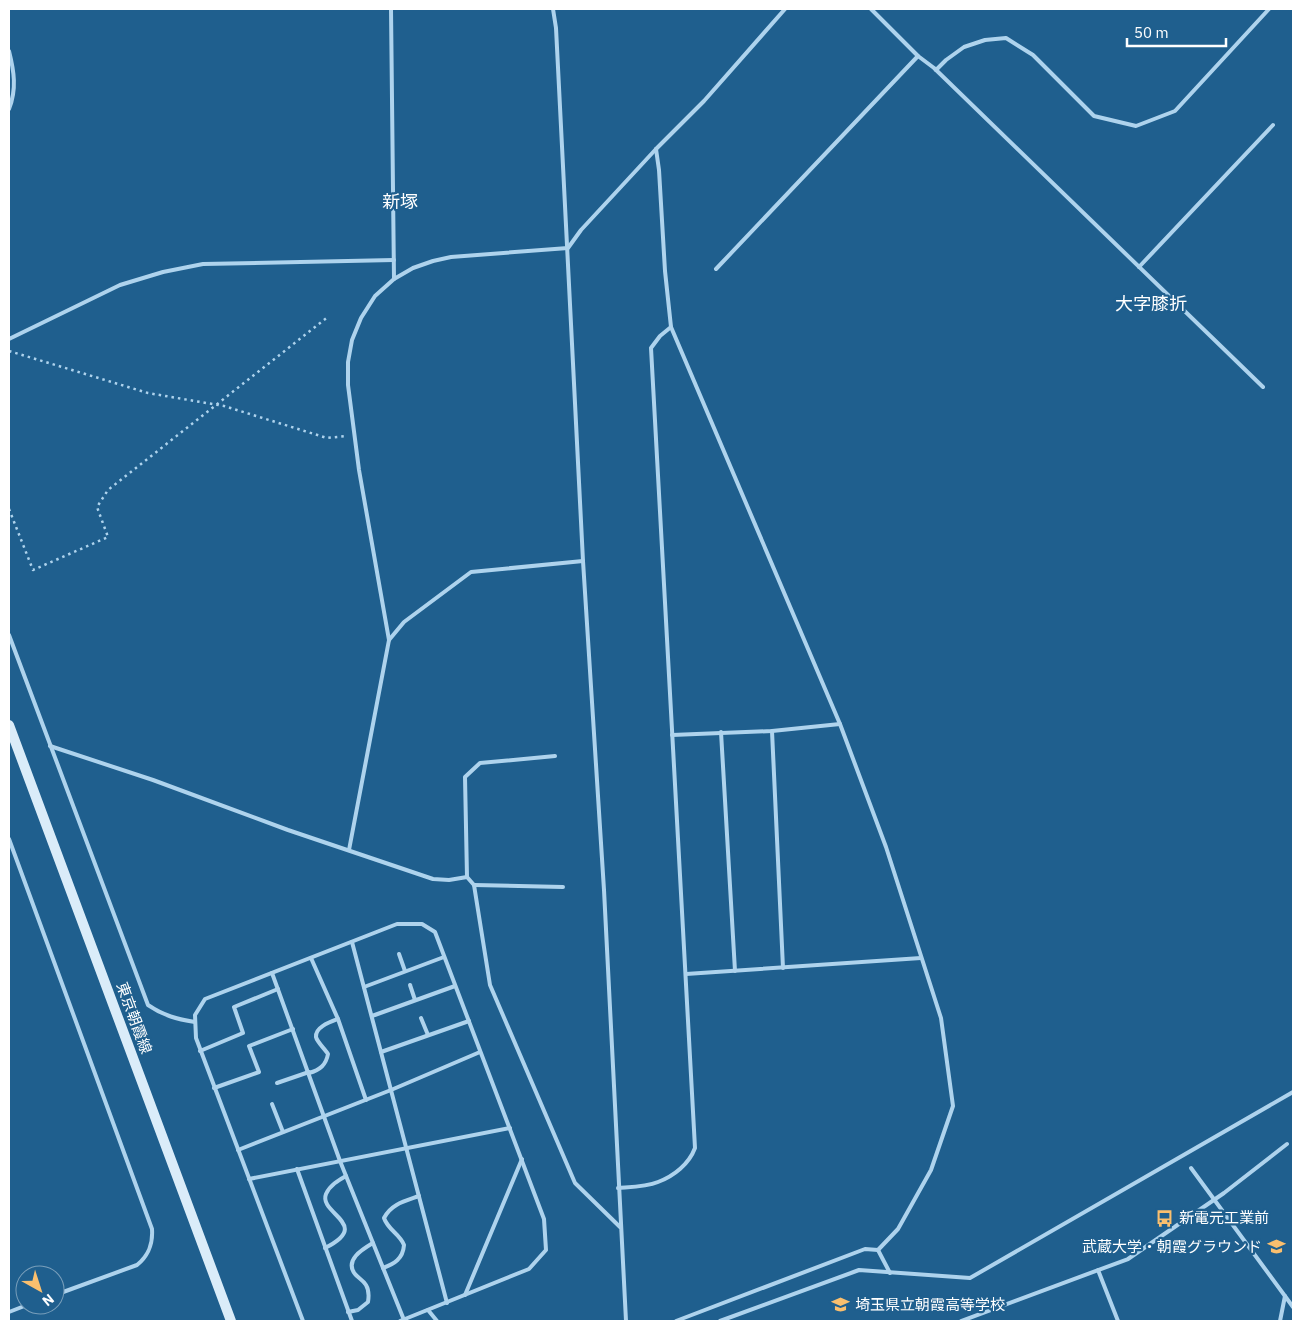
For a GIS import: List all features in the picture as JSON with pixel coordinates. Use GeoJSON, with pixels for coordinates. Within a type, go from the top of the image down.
{"type":"FeatureCollection","features":[{"type":"Feature","properties":{"kind":"main road","name":"東京朝霞線"},"geometry":{"type":"LineString","coordinates":[[9,725],[230,1321]]}},
{"type":"Feature","properties":{"kind":"lane"},"geometry":{"type":"LineString","coordinates":[[391,9],[394,279]]}},
{"type":"Feature","properties":{"kind":"lane"},"geometry":{"type":"LineString","coordinates":[[553,9],[556,28],[568,248],[583,561],[604,890],[626,1321]]}},
{"type":"Feature","properties":{"kind":"lane"},"geometry":{"type":"LineString","coordinates":[[349,850],[389,640],[359,470],[348,385],[348,362],[352,340],[361,318],[374,296],[394,279],[413,268],[451,257],[568,248],[581,230],[656,149],[704,101],[785,9]]}},
{"type":"Feature","properties":{"kind":"lane"},"geometry":{"type":"LineString","coordinates":[[872,9],[918,56],[936,70],[1263,387]]}},
{"type":"Feature","properties":{"kind":"lane"},"geometry":{"type":"LineString","coordinates":[[936,70],[964,47],[985,40],[1006,38],[1033,54],[1094,116],[1136,126],[1174,111],[1269,9]]}},
{"type":"Feature","properties":{"kind":"lane"},"geometry":{"type":"LineString","coordinates":[[9,50],[15,82],[13,98],[9,109]]}},
{"type":"Feature","properties":{"kind":"lane"},"geometry":{"type":"LineString","coordinates":[[716,268],[918,56]]}},
{"type":"Feature","properties":{"kind":"lane"},"geometry":{"type":"LineString","coordinates":[[1139,267],[1273,125]]}},
{"type":"Feature","properties":{"kind":"lane"},"geometry":{"type":"LineString","coordinates":[[656,149],[671,327],[840,724],[886,847],[940,1018],[953,1106],[931,1170],[898,1229],[878,1250]]}},
{"type":"Feature","properties":{"kind":"lane"},"geometry":{"type":"LineString","coordinates":[[9,339],[120,285],[163,272],[203,264],[394,260]]}},
{"type":"Feature","properties":{"kind":"lane"},"geometry":{"type":"LineString","coordinates":[[618,1188],[658,1183],[679,1170],[692,1158],[695,1148],[651,348],[660,336],[671,327]]}},
{"type":"Feature","properties":{"kind":"lane"},"geometry":{"type":"LineString","coordinates":[[389,640],[404,622],[471,572],[583,561]]}},
{"type":"Feature","properties":{"kind":"lane"},"geometry":{"type":"LineString","coordinates":[[9,635],[148,1005],[161,1014],[173,1019],[196,1022]]}},
{"type":"Feature","properties":{"kind":"lane"},"geometry":{"type":"LineString","coordinates":[[672,735],[772,731],[840,724]]}},
{"type":"Feature","properties":{"kind":"lane"},"geometry":{"type":"LineString","coordinates":[[772,731],[783,968]]}},
{"type":"Feature","properties":{"kind":"lane"},"geometry":{"type":"LineString","coordinates":[[720,732],[735,971]]}},
{"type":"Feature","properties":{"kind":"lane"},"geometry":{"type":"LineString","coordinates":[[50,746],[153,780],[288,830],[433,879],[449,880],[467,877]]}},
{"type":"Feature","properties":{"kind":"lane"},"geometry":{"type":"LineString","coordinates":[[555,756],[480,763],[465,777],[467,877],[474,886],[490,985],[563,1156],[575,1183],[620,1227]]}},
{"type":"Feature","properties":{"kind":"lane"},"geometry":{"type":"LineString","coordinates":[[9,839],[152,1229],[153,1239],[150,1249],[145,1258],[137,1265],[65,1291]]}},
{"type":"Feature","properties":{"kind":"lane"},"geometry":{"type":"LineString","coordinates":[[9,861],[16,858]]}},
{"type":"Feature","properties":{"kind":"lane"},"geometry":{"type":"LineString","coordinates":[[474,886],[563,887]]}},
{"type":"Feature","properties":{"kind":"lane"},"geometry":{"type":"LineString","coordinates":[[272,973],[340,1161],[402,1321],[530,1269],[546,1250],[544,1219],[435,932],[422,924],[397,924],[352,942],[272,973],[206,999],[196,1015],[196,1038],[303,1321]]}},
{"type":"Feature","properties":{"kind":"lane"},"geometry":{"type":"LineString","coordinates":[[352,942],[447,1302]]}},
{"type":"Feature","properties":{"kind":"lane"},"geometry":{"type":"LineString","coordinates":[[399,954],[405,971]]}},
{"type":"Feature","properties":{"kind":"lane"},"geometry":{"type":"LineString","coordinates":[[364,987],[444,957]]}},
{"type":"Feature","properties":{"kind":"lane"},"geometry":{"type":"LineString","coordinates":[[311,958],[338,1019],[366,1100]]}},
{"type":"Feature","properties":{"kind":"lane"},"geometry":{"type":"LineString","coordinates":[[686,974],[921,958]]}},
{"type":"Feature","properties":{"kind":"lane"},"geometry":{"type":"LineString","coordinates":[[410,985],[415,1000]]}},
{"type":"Feature","properties":{"kind":"lane"},"geometry":{"type":"LineString","coordinates":[[372,1016],[455,986]]}},
{"type":"Feature","properties":{"kind":"lane"},"geometry":{"type":"LineString","coordinates":[[200,1051],[243,1033],[234,1007],[278,989]]}},
{"type":"Feature","properties":{"kind":"lane"},"geometry":{"type":"LineString","coordinates":[[422,1018],[428,1035]]}},
{"type":"Feature","properties":{"kind":"lane"},"geometry":{"type":"LineString","coordinates":[[277,1083],[317,1070],[325,1064],[328,1054],[316,1039],[316,1035],[321,1027],[338,1019]]}},
{"type":"Feature","properties":{"kind":"lane"},"geometry":{"type":"LineString","coordinates":[[381,1052],[469,1020]]}},
{"type":"Feature","properties":{"kind":"lane"},"geometry":{"type":"LineString","coordinates":[[214,1088],[259,1072],[249,1046],[293,1029]]}},
{"type":"Feature","properties":{"kind":"lane"},"geometry":{"type":"LineString","coordinates":[[238,1150],[391,1090],[480,1052]]}},
{"type":"Feature","properties":{"kind":"lane"},"geometry":{"type":"LineString","coordinates":[[720,1321],[860,1270],[970,1278],[1293,1092]]}},
{"type":"Feature","properties":{"kind":"lane"},"geometry":{"type":"LineString","coordinates":[[272,1104],[284,1132]]}},
{"type":"Feature","properties":{"kind":"lane"},"geometry":{"type":"LineString","coordinates":[[249,1179],[510,1128]]}},
{"type":"Feature","properties":{"kind":"lane"},"geometry":{"type":"LineString","coordinates":[[961,1321],[1128,1259],[1215,1200],[1287,1144]]}},
{"type":"Feature","properties":{"kind":"lane"},"geometry":{"type":"LineString","coordinates":[[465,1295],[522,1160]]}},
{"type":"Feature","properties":{"kind":"lane"},"geometry":{"type":"LineString","coordinates":[[1191,1168],[1293,1307]]}},
{"type":"Feature","properties":{"kind":"lane"},"geometry":{"type":"LineString","coordinates":[[297,1169],[352,1321]]}},
{"type":"Feature","properties":{"kind":"lane"},"geometry":{"type":"LineString","coordinates":[[326,1248],[340,1239],[344,1233],[345,1226],[327,1205],[326,1193],[334,1183],[346,1176]]}},
{"type":"Feature","properties":{"kind":"lane"},"geometry":{"type":"LineString","coordinates":[[383,1268],[402,1256],[404,1245],[400,1238],[387,1226],[384,1218],[394,1206],[419,1196]]}},
{"type":"Feature","properties":{"kind":"lane"},"geometry":{"type":"LineString","coordinates":[[348,1312],[358,1310],[368,1302],[367,1286],[352,1271],[352,1266],[358,1252],[373,1243]]}},
{"type":"Feature","properties":{"kind":"lane"},"geometry":{"type":"LineString","coordinates":[[676,1321],[866,1249],[878,1250]]}},
{"type":"Feature","properties":{"kind":"lane"},"geometry":{"type":"LineString","coordinates":[[878,1250],[890,1273]]}},
{"type":"Feature","properties":{"kind":"lane"},"geometry":{"type":"LineString","coordinates":[[1098,1270],[1118,1321]]}},
{"type":"Feature","properties":{"kind":"lane"},"geometry":{"type":"LineString","coordinates":[[1280,1321],[1285,1296]]}},
{"type":"Feature","properties":{"kind":"lane"},"geometry":{"type":"LineString","coordinates":[[428,1310],[437,1321]]}},
{"type":"Feature","properties":{"kind":"path"},"geometry":{"type":"LineString","coordinates":[[9,509],[33,570],[108,537],[97,507],[108,490],[329,316]]}},
{"type":"Feature","properties":{"kind":"path"},"geometry":{"type":"LineString","coordinates":[[9,351],[148,394],[215,405],[326,438],[354,435]]}},
{"type":"Feature","properties":{"kind":"place","name":"新電元工業前"},"geometry":{"type":"Point","coordinates":[1165,1218]}},
{"type":"Feature","properties":{"kind":"place","name":"武蔵大学・朝霞グラウンド"},"geometry":{"type":"Point","coordinates":[1276,1247]}},
{"type":"Feature","properties":{"kind":"place","name":"埼玉県立朝霞高等学校"},"geometry":{"type":"Point","coordinates":[841,1305]}},
{"type":"Feature","properties":{"kind":"district","name":"新塚"},"geometry":{"type":"Point","coordinates":[400,202]}},
{"type":"Feature","properties":{"kind":"district","name":"大字膝折"},"geometry":{"type":"Point","coordinates":[1151,304]}}]}
